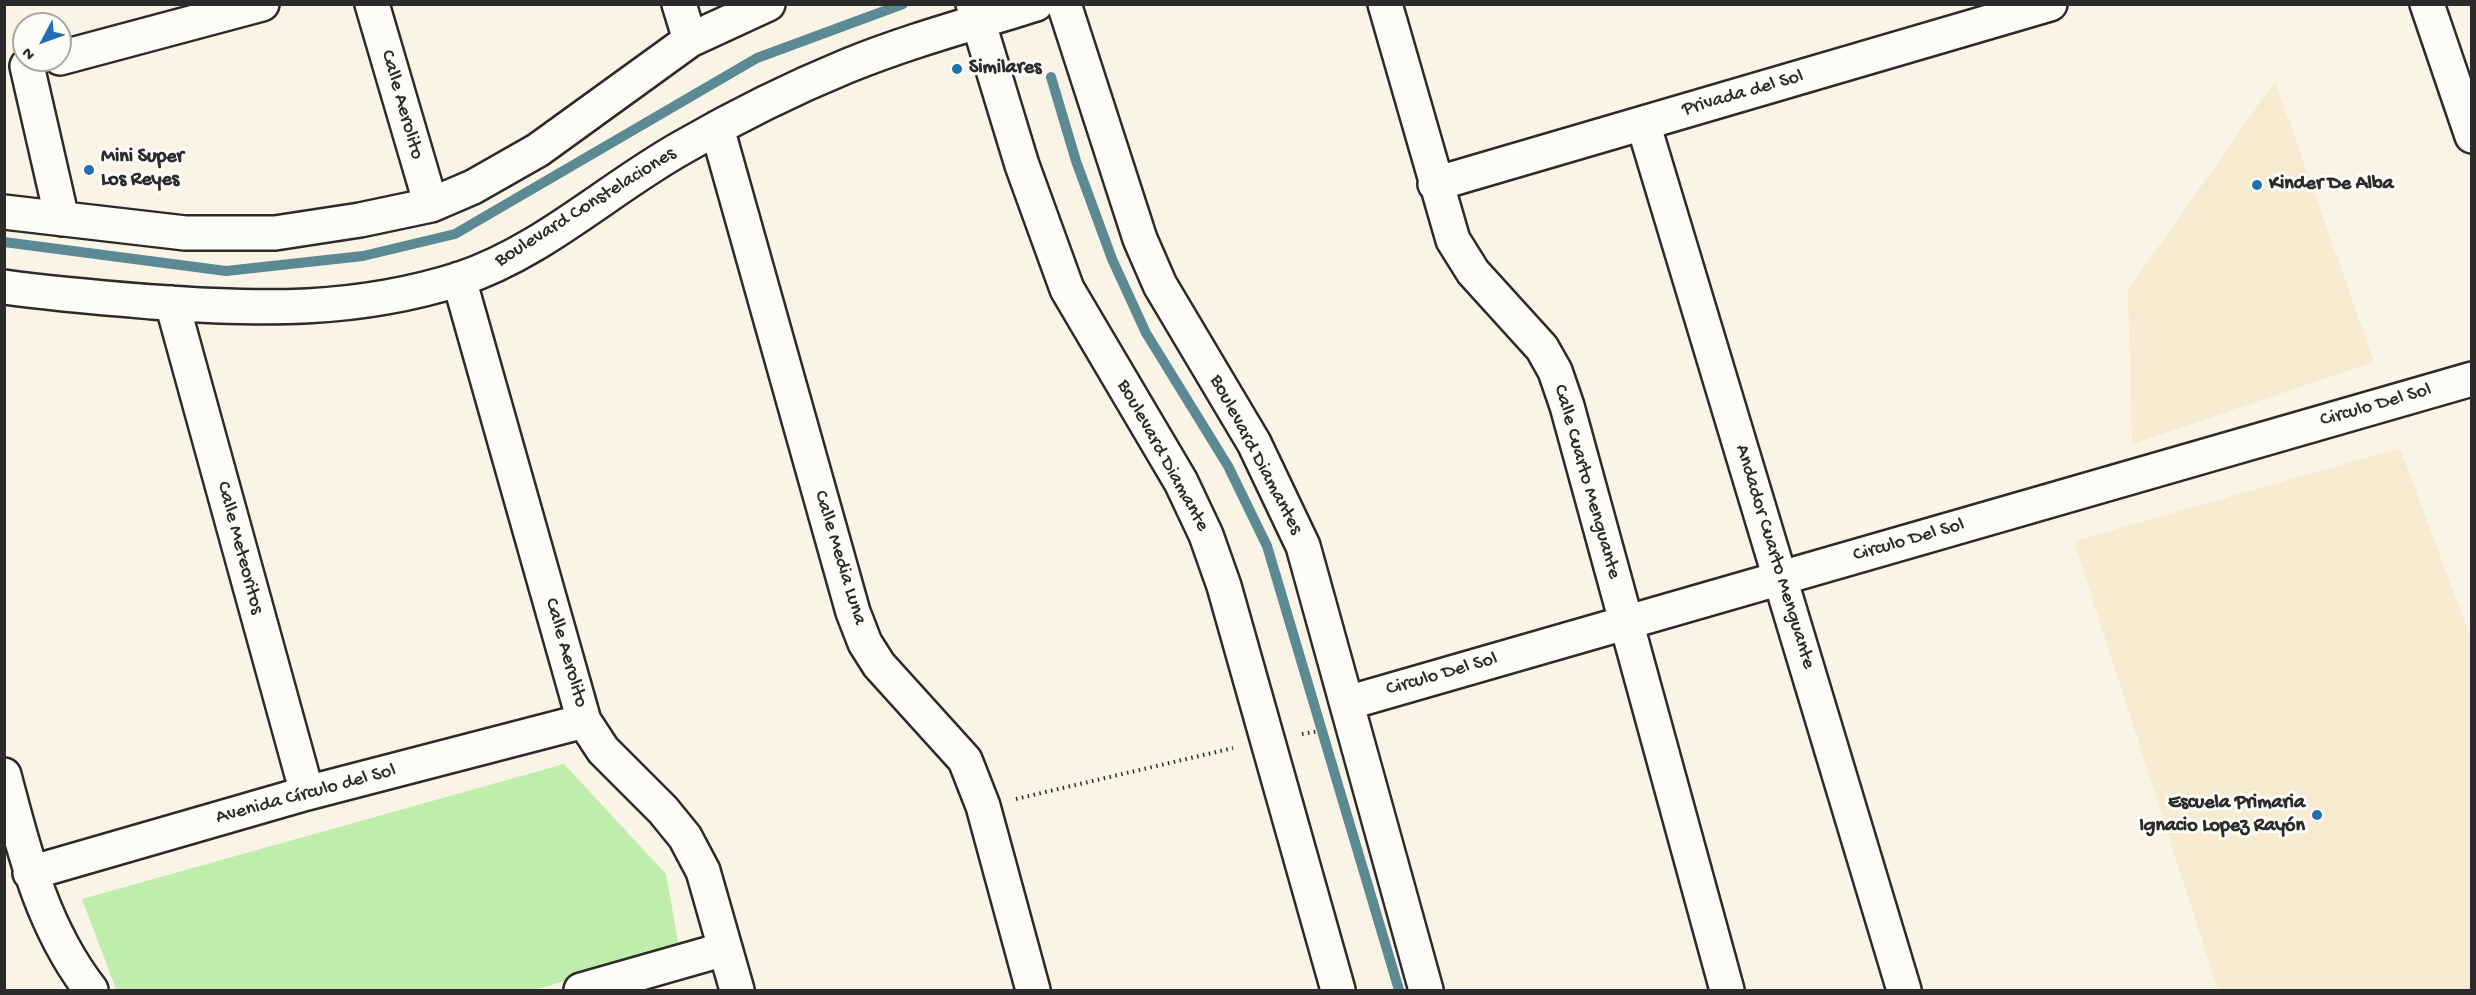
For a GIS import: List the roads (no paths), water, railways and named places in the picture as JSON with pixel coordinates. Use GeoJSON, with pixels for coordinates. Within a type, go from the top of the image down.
{"type":"FeatureCollection","features":[{"type":"Feature","properties":{"kind":"street"},"geometry":{"type":"LineString","coordinates":[[72,55],[262,4]]}},
{"type":"Feature","properties":{"kind":"street","name":"Calle Aerolito"},"geometry":{"type":"LineString","coordinates":[[372,4],[431,205]]}},
{"type":"Feature","properties":{"kind":"street"},"geometry":{"type":"LineString","coordinates":[[679,4],[690,40]]}},
{"type":"Feature","properties":{"kind":"street"},"geometry":{"type":"LineString","coordinates":[[4,212],[185,233],[275,233],[360,220],[431,205],[473,188],[538,150],[690,40],[768,4]]}},
{"type":"Feature","properties":{"kind":"street","name":"Boulevard Constelaciones"},"geometry":{"type":"LineString","coordinates":[[4,287],[229,308],[333,305],[459,279],[498,265],[671,154],[717,128],[845,67],[976,13],[1036,4]]}},
{"type":"Feature","properties":{"kind":"street","name":"Boulevard Diamantes"},"geometry":{"type":"LineString","coordinates":[[1064,4],[1140,239],[1161,285],[1254,443],[1298,536],[1347,703],[1426,990]]}},
{"type":"Feature","properties":{"kind":"street","name":"Calle Cuarto Menguante"},"geometry":{"type":"LineString","coordinates":[[1385,4],[1453,240],[1473,272],[1542,348],[1555,371],[1726,990]]}},
{"type":"Feature","properties":{"kind":"street","name":"Privada del Sol"},"geometry":{"type":"LineString","coordinates":[[1436,184],[2050,4]]}},
{"type":"Feature","properties":{"kind":"street"},"geometry":{"type":"LineString","coordinates":[[2427,4],[2472,136]]}},
{"type":"Feature","properties":{"kind":"street","name":"Boulevard Diamante"},"geometry":{"type":"LineString","coordinates":[[976,13],[1022,165],[1067,289],[1176,473],[1206,535],[1224,586],[1338,990]]}},
{"type":"Feature","properties":{"kind":"street"},"geometry":{"type":"LineString","coordinates":[[29,72],[62,219]]}},
{"type":"Feature","properties":{"kind":"street","name":"Andador Cuarto Menguante"},"geometry":{"type":"LineString","coordinates":[[1643,123],[1904,990]]}},
{"type":"Feature","properties":{"kind":"street","name":"Calle Media Luna"},"geometry":{"type":"LineString","coordinates":[[717,128],[853,612],[865,643],[879,666],[965,760],[983,806],[1033,990]]}},
{"type":"Feature","properties":{"kind":"street","name":"Calle Aerolito"},"geometry":{"type":"LineString","coordinates":[[459,279],[584,721],[603,750],[663,810],[685,837],[703,871],[737,990]]}},
{"type":"Feature","properties":{"kind":"street","name":"Calle Meteoritos"},"geometry":{"type":"LineString","coordinates":[[172,303],[307,793]]}},
{"type":"Feature","properties":{"kind":"street","name":"Circulo Del Sol"},"geometry":{"type":"LineString","coordinates":[[1347,703],[2472,379]]}},
{"type":"Feature","properties":{"kind":"street","name":"Avenida Círculo del Sol"},"geometry":{"type":"LineString","coordinates":[[30,873],[307,793],[584,721]]}},
{"type":"Feature","properties":{"kind":"street"},"geometry":{"type":"LineString","coordinates":[[4,775],[30,873],[52,927],[91,990]]}},
{"type":"Feature","properties":{"kind":"street"},"geometry":{"type":"LineString","coordinates":[[581,990],[725,949]]}},
{"type":"Feature","properties":{"kind":"waterway"},"geometry":{"type":"LineString","coordinates":[[4,242],[226,271],[363,256],[455,234],[757,58],[903,4]]}},
{"type":"Feature","properties":{"kind":"waterway"},"geometry":{"type":"LineString","coordinates":[[1051,77],[1076,161],[1112,259],[1146,333],[1228,466],[1267,546],[1399,990]]}},
{"type":"Feature","properties":{"kind":"place","name":"Similares"},"geometry":{"type":"Point","coordinates":[957,69]}},
{"type":"Feature","properties":{"kind":"place","name":"Mini Super Los Reyes"},"geometry":{"type":"Point","coordinates":[89,170]}},
{"type":"Feature","properties":{"kind":"place","name":"Kinder De Alba"},"geometry":{"type":"Point","coordinates":[2257,185]}},
{"type":"Feature","properties":{"kind":"place","name":"Escuela Primaria Ignacio Lopez Rayón"},"geometry":{"type":"Point","coordinates":[2317,815]}}]}
